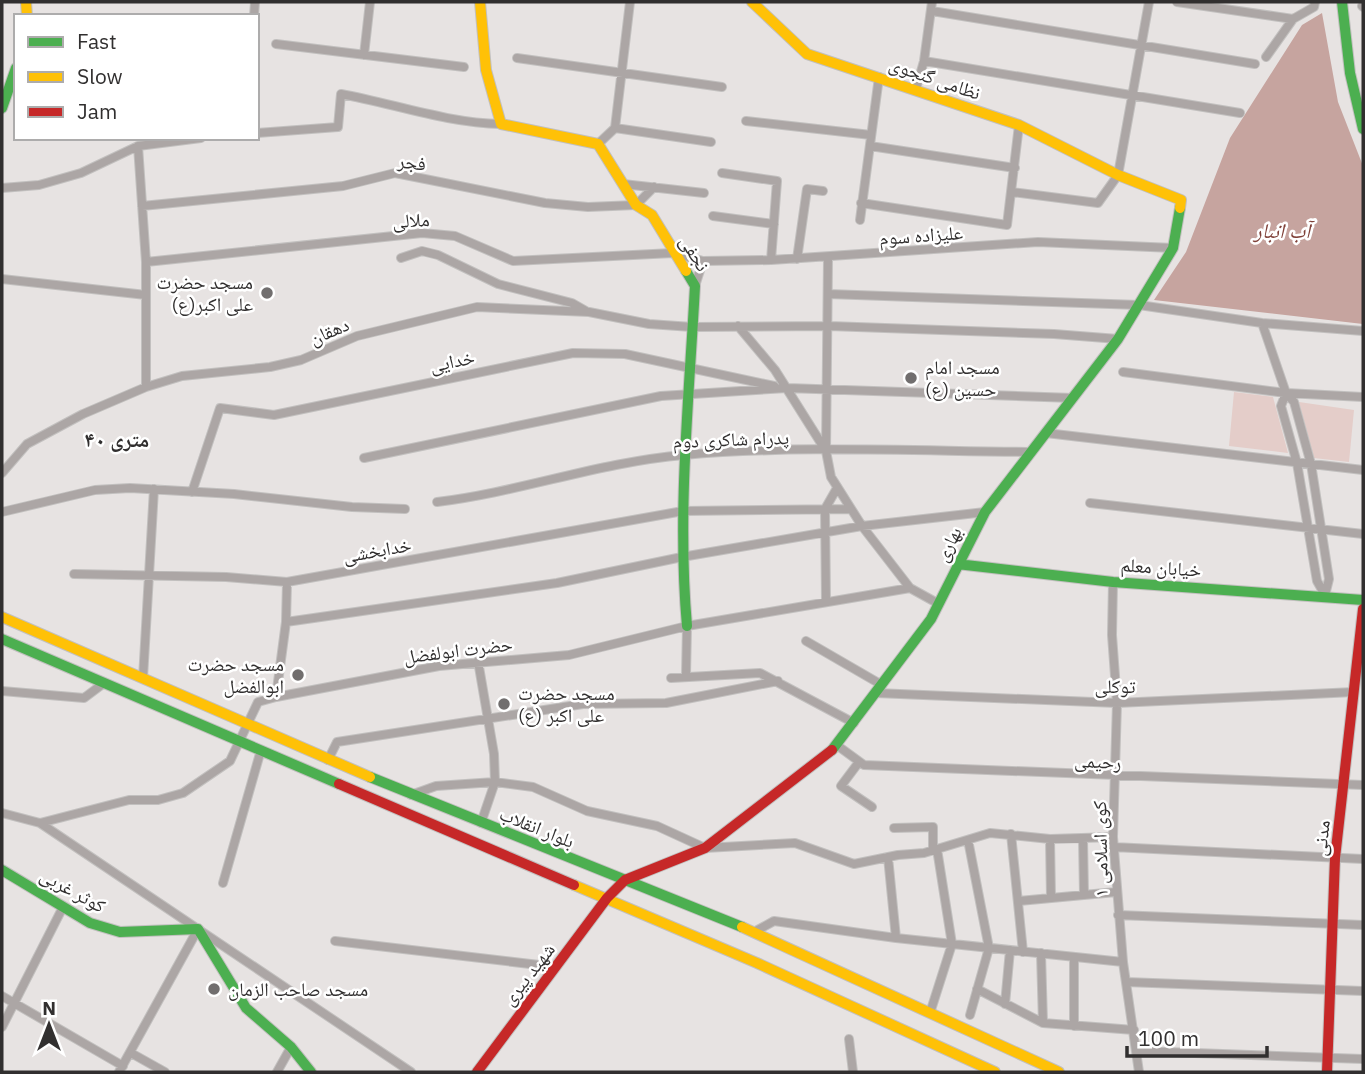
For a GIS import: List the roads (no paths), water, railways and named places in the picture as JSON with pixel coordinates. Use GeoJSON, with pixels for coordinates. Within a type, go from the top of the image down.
{"type":"FeatureCollection","features":[{"type":"Feature","properties":{"kind":"main road"},"geometry":{"type":"LineString","coordinates":[[480,2],[486,70],[501,124],[598,144]]}},
{"type":"Feature","properties":{"kind":"main road","name":"نظامی گنجوی"},"geometry":{"type":"LineString","coordinates":[[752,2],[807,54],[1019,125],[1118,175]]}},
{"type":"Feature","properties":{"kind":"main road"},"geometry":{"type":"LineString","coordinates":[[1342,2],[1350,73],[1363,129]]}},
{"type":"Feature","properties":{"kind":"main road"},"geometry":{"type":"LineString","coordinates":[[2,108],[14,74]]}},
{"type":"Feature","properties":{"kind":"main road","name":"نجفی"},"geometry":{"type":"LineString","coordinates":[[598,144],[636,205],[652,215],[695,286],[683,511],[682,557],[687,626]]}},
{"type":"Feature","properties":{"kind":"main road","name":"بهاری"},"geometry":{"type":"LineString","coordinates":[[625,880],[705,848],[838,746],[939,604],[985,512],[1118,339],[1173,248],[1181,200],[1118,175]]}},
{"type":"Feature","properties":{"kind":"main road","name":"خیابان معلم"},"geometry":{"type":"LineString","coordinates":[[957,564],[1113,582],[1325,595],[1363,600]]}},
{"type":"Feature","properties":{"kind":"main road","name":"مدنی"},"geometry":{"type":"LineString","coordinates":[[1327,1072],[1335,858],[1357,711],[1354,692],[1362,641],[1363,609]]}},
{"type":"Feature","properties":{"kind":"main road","name":"بلوار انقلاب"},"geometry":{"type":"LineString","coordinates":[[2,617],[411,795],[754,932],[1059,1072]]}},
{"type":"Feature","properties":{"kind":"main road","name":"بلوار انقلاب"},"geometry":{"type":"LineString","coordinates":[[2,639],[607,898],[995,1072]]}},
{"type":"Feature","properties":{"kind":"main road","name":"کوثر غربی"},"geometry":{"type":"LineString","coordinates":[[2,870],[90,923],[120,932],[198,929]]}},
{"type":"Feature","properties":{"kind":"main road","name":"شهید پیری"},"geometry":{"type":"LineString","coordinates":[[477,1072],[607,898],[625,880]]}},
{"type":"Feature","properties":{"kind":"main road"},"geometry":{"type":"LineString","coordinates":[[198,929],[246,1008],[291,1047],[311,1072]]}},
{"type":"Feature","properties":{"kind":"street"},"geometry":{"type":"LineString","coordinates":[[364,55],[370,2]]}},
{"type":"Feature","properties":{"kind":"street"},"geometry":{"type":"LineString","coordinates":[[598,144],[615,128],[630,2]]}},
{"type":"Feature","properties":{"kind":"street"},"geometry":{"type":"LineString","coordinates":[[1012,192],[1098,203],[1118,175],[1149,2]]}},
{"type":"Feature","properties":{"kind":"street"},"geometry":{"type":"LineString","coordinates":[[1177,2],[1293,19]]}},
{"type":"Feature","properties":{"kind":"street"},"geometry":{"type":"LineString","coordinates":[[1266,57],[1293,19],[1314,7],[1315,2]]}},
{"type":"Feature","properties":{"kind":"street"},"geometry":{"type":"LineString","coordinates":[[916,89],[924,61],[932,6],[1142,46],[1255,64]]}},
{"type":"Feature","properties":{"kind":"street"},"geometry":{"type":"LineString","coordinates":[[276,44],[464,67]]}},
{"type":"Feature","properties":{"kind":"street"},"geometry":{"type":"LineString","coordinates":[[517,58],[722,87]]}},
{"type":"Feature","properties":{"kind":"street"},"geometry":{"type":"LineString","coordinates":[[924,61],[1240,113]]}},
{"type":"Feature","properties":{"kind":"street"},"geometry":{"type":"LineString","coordinates":[[860,220],[879,77]]}},
{"type":"Feature","properties":{"kind":"street"},"geometry":{"type":"LineString","coordinates":[[259,132],[338,127],[341,94],[394,104],[431,116],[501,124]]}},
{"type":"Feature","properties":{"kind":"street"},"geometry":{"type":"LineString","coordinates":[[746,121],[871,135]]}},
{"type":"Feature","properties":{"kind":"street"},"geometry":{"type":"LineString","coordinates":[[862,203],[1007,225],[1019,125]]}},
{"type":"Feature","properties":{"kind":"street"},"geometry":{"type":"LineString","coordinates":[[615,128],[711,142]]}},
{"type":"Feature","properties":{"kind":"street"},"geometry":{"type":"LineString","coordinates":[[2,188],[39,185],[81,173],[138,146],[185,140]]}},
{"type":"Feature","properties":{"kind":"street"},"geometry":{"type":"LineString","coordinates":[[138,146],[146,262],[146,387]]}},
{"type":"Feature","properties":{"kind":"street"},"geometry":{"type":"LineString","coordinates":[[870,146],[1015,167]]}},
{"type":"Feature","properties":{"kind":"street","name":"فجر"},"geometry":{"type":"LineString","coordinates":[[142,206],[343,186],[395,173],[545,203],[588,207],[636,205]]}},
{"type":"Feature","properties":{"kind":"street"},"geometry":{"type":"LineString","coordinates":[[722,173],[777,181],[771,260]]}},
{"type":"Feature","properties":{"kind":"street"},"geometry":{"type":"LineString","coordinates":[[623,184],[704,192]]}},
{"type":"Feature","properties":{"kind":"street"},"geometry":{"type":"LineString","coordinates":[[636,205],[654,187]]}},
{"type":"Feature","properties":{"kind":"street"},"geometry":{"type":"LineString","coordinates":[[797,259],[807,189],[823,191]]}},
{"type":"Feature","properties":{"kind":"street"},"geometry":{"type":"LineString","coordinates":[[713,216],[774,224]]}},
{"type":"Feature","properties":{"kind":"street","name":"ملالی"},"geometry":{"type":"LineString","coordinates":[[146,262],[422,233],[455,236],[513,261],[673,253]]}},
{"type":"Feature","properties":{"kind":"street","name":"علیزاده سوم"},"geometry":{"type":"LineString","coordinates":[[673,253],[703,261],[828,258],[1038,242],[1173,248]]}},
{"type":"Feature","properties":{"kind":"street"},"geometry":{"type":"LineString","coordinates":[[401,258],[422,251],[438,255],[498,284],[572,303],[589,312]]}},
{"type":"Feature","properties":{"kind":"street"},"geometry":{"type":"LineString","coordinates":[[828,258],[826,451],[831,477],[862,526],[910,588],[939,604]]}},
{"type":"Feature","properties":{"kind":"street"},"geometry":{"type":"LineString","coordinates":[[695,286],[703,261]]}},
{"type":"Feature","properties":{"kind":"street"},"geometry":{"type":"LineString","coordinates":[[2,279],[96,292],[146,295]]}},
{"type":"Feature","properties":{"kind":"street"},"geometry":{"type":"LineString","coordinates":[[828,294],[1139,305],[1262,323],[1363,331]]}},
{"type":"Feature","properties":{"kind":"street","name":"دهقان"},"geometry":{"type":"LineString","coordinates":[[2,473],[27,444],[83,414],[146,387],[183,376],[301,360],[357,336],[477,307],[589,312],[649,324],[692,327],[829,326],[1054,334],[1118,339]]}},
{"type":"Feature","properties":{"kind":"street"},"geometry":{"type":"LineString","coordinates":[[1262,323],[1286,393],[1294,402],[1311,464],[1319,529],[1329,579],[1325,595]]}},
{"type":"Feature","properties":{"kind":"street"},"geometry":{"type":"LineString","coordinates":[[737,326],[787,388],[826,451]]}},
{"type":"Feature","properties":{"kind":"street","name":"خدایی"},"geometry":{"type":"LineString","coordinates":[[192,492],[220,408],[274,415],[573,353],[625,354],[690,370],[787,388]]}},
{"type":"Feature","properties":{"kind":"street"},"geometry":{"type":"LineString","coordinates":[[1124,372],[1286,393],[1363,397]]}},
{"type":"Feature","properties":{"kind":"street"},"geometry":{"type":"LineString","coordinates":[[365,458],[661,396],[787,388],[1073,398]]}},
{"type":"Feature","properties":{"kind":"street"},"geometry":{"type":"LineString","coordinates":[[1286,393],[1281,406],[1297,463],[1317,581],[1325,595]]}},
{"type":"Feature","properties":{"kind":"street"},"geometry":{"type":"LineString","coordinates":[[1046,433],[1363,470]]}},
{"type":"Feature","properties":{"kind":"street","name":"پدرام شاکری دوم"},"geometry":{"type":"LineString","coordinates":[[438,502],[547,482],[637,460],[685,455],[826,451],[1030,452]]}},
{"type":"Feature","properties":{"kind":"street"},"geometry":{"type":"LineString","coordinates":[[826,602],[825,509],[837,488]]}},
{"type":"Feature","properties":{"kind":"street"},"geometry":{"type":"LineString","coordinates":[[143,678],[154,489]]}},
{"type":"Feature","properties":{"kind":"street"},"geometry":{"type":"LineString","coordinates":[[2,512],[95,490],[154,489],[352,507],[405,509]]}},
{"type":"Feature","properties":{"kind":"street"},"geometry":{"type":"LineString","coordinates":[[1090,503],[1363,534]]}},
{"type":"Feature","properties":{"kind":"street","name":"خدابخشی"},"geometry":{"type":"LineString","coordinates":[[74,574],[287,582],[683,511],[850,509]]}},
{"type":"Feature","properties":{"kind":"street"},"geometry":{"type":"LineString","coordinates":[[286,622],[557,583],[682,557],[862,526],[985,512]]}},
{"type":"Feature","properties":{"kind":"street"},"geometry":{"type":"LineString","coordinates":[[276,697],[286,622],[287,582]]}},
{"type":"Feature","properties":{"kind":"street","name":"کوی اسلامی ۱"},"geometry":{"type":"LineString","coordinates":[[1113,582],[1112,635],[1116,703],[1113,847],[1123,962],[1139,1072]]}},
{"type":"Feature","properties":{"kind":"street","name":"حضرت ابولفضل"},"geometry":{"type":"LineString","coordinates":[[245,724],[258,702],[276,697],[478,661],[569,655],[687,626],[910,588]]}},
{"type":"Feature","properties":{"kind":"street"},"geometry":{"type":"LineString","coordinates":[[686,676],[687,626]]}},
{"type":"Feature","properties":{"kind":"street"},"geometry":{"type":"LineString","coordinates":[[806,642],[879,689]]}},
{"type":"Feature","properties":{"kind":"street"},"geometry":{"type":"LineString","coordinates":[[478,661],[495,782],[481,823]]}},
{"type":"Feature","properties":{"kind":"street"},"geometry":{"type":"LineString","coordinates":[[671,678],[760,673],[853,723]]}},
{"type":"Feature","properties":{"kind":"street"},"geometry":{"type":"LineString","coordinates":[[328,760],[337,742],[583,704],[666,703],[778,681]]}},
{"type":"Feature","properties":{"kind":"street"},"geometry":{"type":"LineString","coordinates":[[2,691],[84,698],[104,683]]}},
{"type":"Feature","properties":{"kind":"street","name":"توکلی"},"geometry":{"type":"LineString","coordinates":[[879,689],[1116,703],[1354,692]]}},
{"type":"Feature","properties":{"kind":"street"},"geometry":{"type":"LineString","coordinates":[[40,823],[129,800],[158,800],[183,793],[230,761],[245,724]]}},
{"type":"Feature","properties":{"kind":"street","name":"رحیمی"},"geometry":{"type":"LineString","coordinates":[[838,746],[864,765],[1116,778],[1363,785]]}},
{"type":"Feature","properties":{"kind":"street"},"geometry":{"type":"LineString","coordinates":[[223,883],[261,750]]}},
{"type":"Feature","properties":{"kind":"street"},"geometry":{"type":"LineString","coordinates":[[859,762],[841,786],[872,807]]}},
{"type":"Feature","properties":{"kind":"street"},"geometry":{"type":"LineString","coordinates":[[411,795],[436,786],[495,782],[534,787],[587,811],[657,825],[705,848],[795,842],[854,864],[935,850],[990,833],[1050,839],[1113,837]]}},
{"type":"Feature","properties":{"kind":"street"},"geometry":{"type":"LineString","coordinates":[[2,813],[40,823],[411,1072]]}},
{"type":"Feature","properties":{"kind":"street"},"geometry":{"type":"LineString","coordinates":[[894,828],[933,827],[952,944],[930,1013]]}},
{"type":"Feature","properties":{"kind":"street"},"geometry":{"type":"LineString","coordinates":[[1011,834],[1023,951]]}},
{"type":"Feature","properties":{"kind":"street"},"geometry":{"type":"LineString","coordinates":[[1083,838],[1084,895]]}},
{"type":"Feature","properties":{"kind":"street"},"geometry":{"type":"LineString","coordinates":[[1050,839],[1051,898]]}},
{"type":"Feature","properties":{"kind":"street"},"geometry":{"type":"LineString","coordinates":[[968,840],[989,948],[970,1015]]}},
{"type":"Feature","properties":{"kind":"street"},"geometry":{"type":"LineString","coordinates":[[1113,847],[1363,859]]}},
{"type":"Feature","properties":{"kind":"street"},"geometry":{"type":"LineString","coordinates":[[888,857],[896,938]]}},
{"type":"Feature","properties":{"kind":"street"},"geometry":{"type":"LineString","coordinates":[[1019,901],[1116,892]]}},
{"type":"Feature","properties":{"kind":"street"},"geometry":{"type":"LineString","coordinates":[[2,1027],[63,907]]}},
{"type":"Feature","properties":{"kind":"street"},"geometry":{"type":"LineString","coordinates":[[1118,915],[1363,925]]}},
{"type":"Feature","properties":{"kind":"street"},"geometry":{"type":"LineString","coordinates":[[754,932],[774,921],[896,938],[1123,962]]}},
{"type":"Feature","properties":{"kind":"street"},"geometry":{"type":"LineString","coordinates":[[2,996],[121,1069],[198,929]]}},
{"type":"Feature","properties":{"kind":"street"},"geometry":{"type":"LineString","coordinates":[[335,941],[556,967]]}},
{"type":"Feature","properties":{"kind":"street"},"geometry":{"type":"LineString","coordinates":[[1005,1004],[1010,950]]}},
{"type":"Feature","properties":{"kind":"street"},"geometry":{"type":"LineString","coordinates":[[1041,953],[1043,1023]]}},
{"type":"Feature","properties":{"kind":"street"},"geometry":{"type":"LineString","coordinates":[[1074,957],[1074,1026]]}},
{"type":"Feature","properties":{"kind":"street"},"geometry":{"type":"LineString","coordinates":[[1126,982],[1363,991]]}},
{"type":"Feature","properties":{"kind":"street"},"geometry":{"type":"LineString","coordinates":[[977,989],[1043,1023],[1134,1030]]}},
{"type":"Feature","properties":{"kind":"street"},"geometry":{"type":"LineString","coordinates":[[849,1039],[853,1072]]}},
{"type":"Feature","properties":{"kind":"street"},"geometry":{"type":"LineString","coordinates":[[277,1072],[291,1047]]}},
{"type":"Feature","properties":{"kind":"street"},"geometry":{"type":"LineString","coordinates":[[1138,1051],[1363,1059]]}},
{"type":"Feature","properties":{"kind":"street"},"geometry":{"type":"LineString","coordinates":[[131,1053],[164,1072]]}},
{"type":"Feature","properties":{"kind":"water","name":"آب انبار"},"geometry":{"type":"Polygon","coordinates":[[[1322,13],[1338,102],[1363,166],[1363,324],[1154,300],[1186,252],[1230,138],[1302,25],[1322,13]]]}},
{"type":"Feature","properties":{"kind":"place","name":"مسجد حضرت علی اکبر(ع)"},"geometry":{"type":"Point","coordinates":[267,293]}},
{"type":"Feature","properties":{"kind":"place","name":"مسجد امام حسین (ع)"},"geometry":{"type":"Point","coordinates":[911,378]}},
{"type":"Feature","properties":{"kind":"place","name":"مسجد حضرت ابوالفضل"},"geometry":{"type":"Point","coordinates":[298,675]}},
{"type":"Feature","properties":{"kind":"place","name":"مسجد حضرت علی اکبر (ع)"},"geometry":{"type":"Point","coordinates":[504,704]}},
{"type":"Feature","properties":{"kind":"place","name":"مسجد صاحب الزمان"},"geometry":{"type":"Point","coordinates":[214,989]}},
{"type":"Feature","properties":{"kind":"district","name":"۴۰ متری"},"geometry":{"type":"Point","coordinates":[117,440]}}]}
